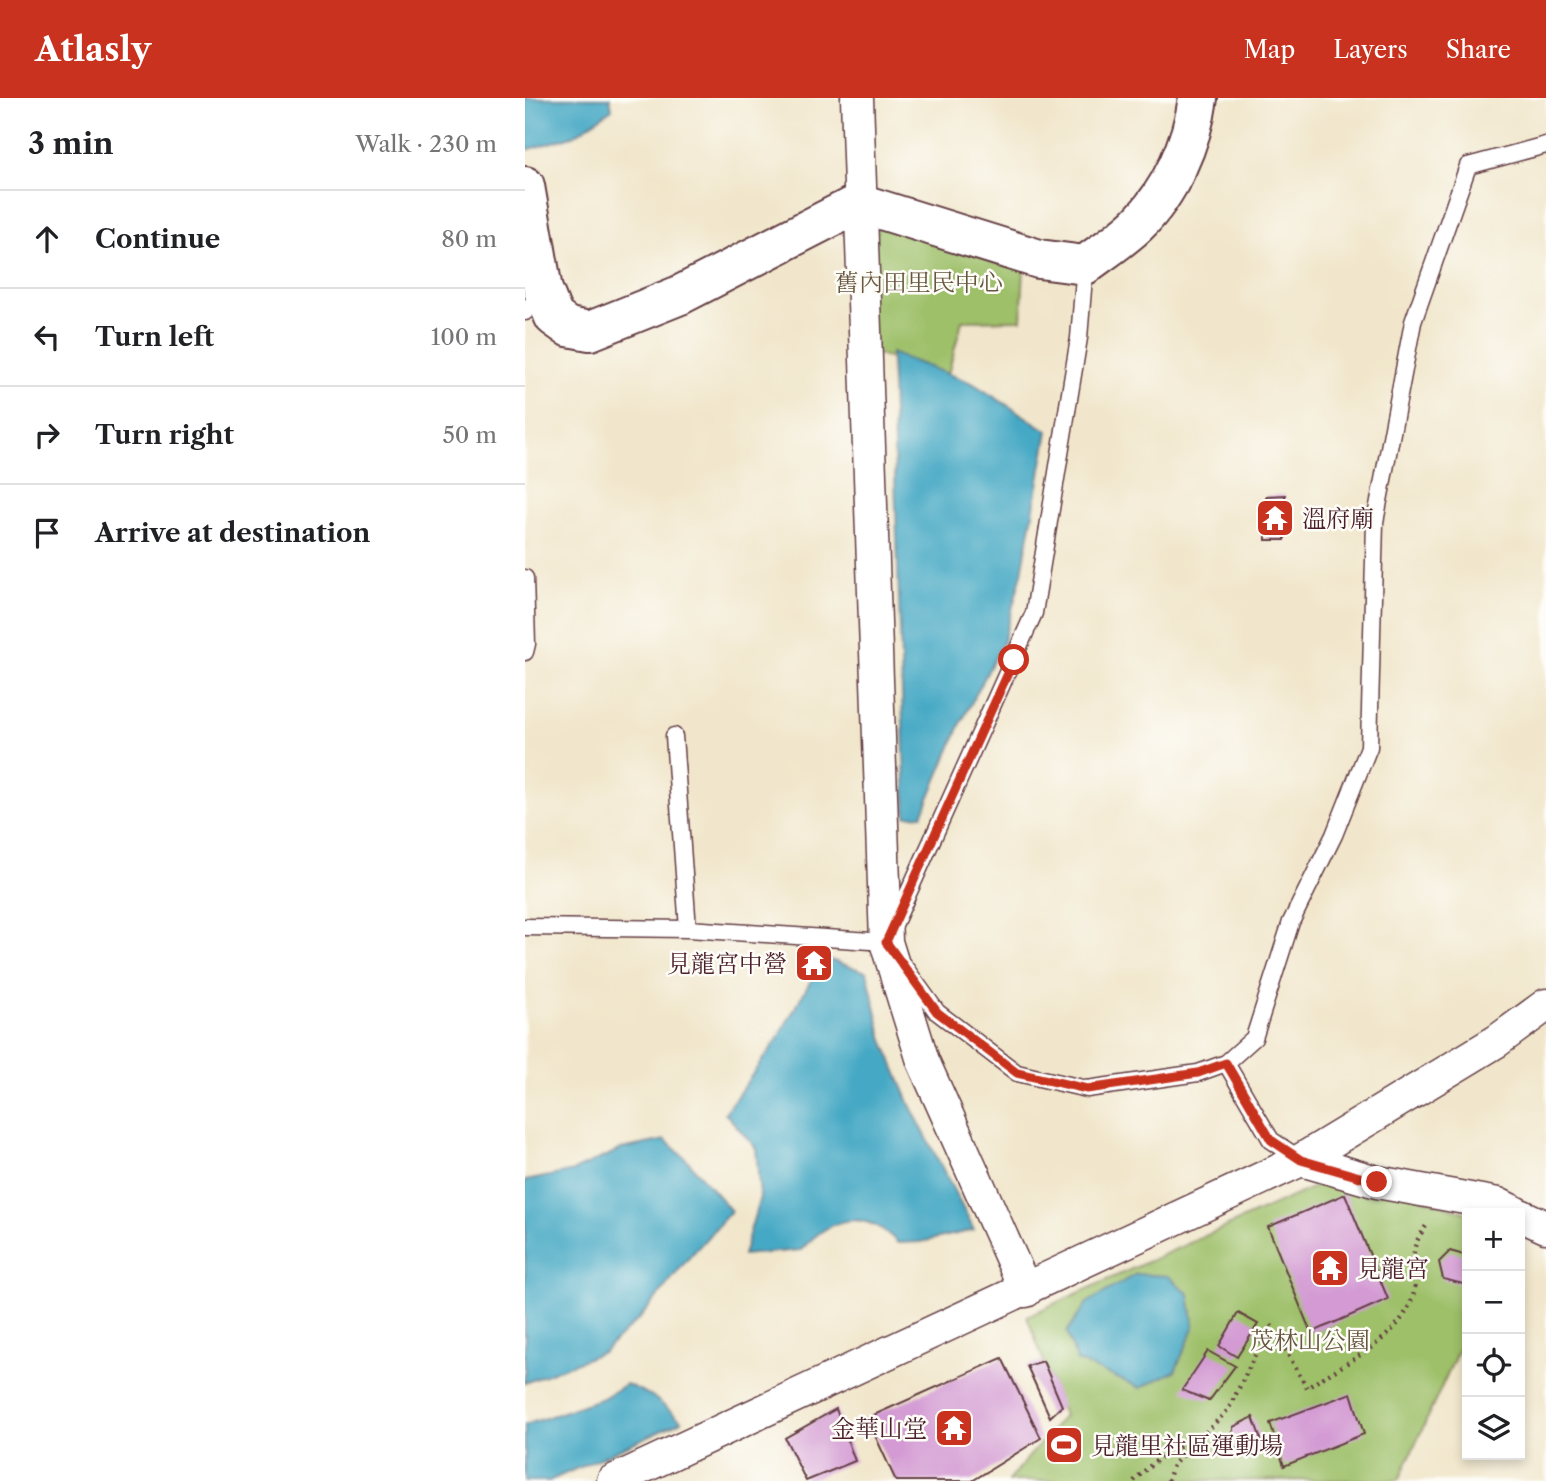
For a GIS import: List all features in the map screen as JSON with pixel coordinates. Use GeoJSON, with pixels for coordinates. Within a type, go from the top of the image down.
{"type":"FeatureCollection","features":[{"type":"Feature","properties":{"kind":"street"},"geometry":{"type":"LineString","coordinates":[[857,98],[886,942],[923,1061],[1026,1291]]}},
{"type":"Feature","properties":{"kind":"street"},"geometry":{"type":"LineString","coordinates":[[525,186],[534,301],[568,327],[590,331],[680,295],[859,203],[1039,259],[1085,265],[1138,225],[1171,182],[1195,116],[1198,98]]}},
{"type":"Feature","properties":{"kind":"street"},"geometry":{"type":"LineString","coordinates":[[613,1481],[1026,1291],[1301,1160],[1497,1041],[1546,1005]]}},
{"type":"Feature","properties":{"kind":"street"},"geometry":{"type":"LineString","coordinates":[[1301,1160],[1377,1182],[1498,1204],[1506,1208]]}},
{"type":"Feature","properties":{"kind":"street"},"geometry":{"type":"LineString","coordinates":[[1525,1217],[1546,1227]]}},
{"type":"Feature","properties":{"kind":"lane"},"geometry":{"type":"LineString","coordinates":[[886,942],[937,1012],[1017,1073],[1087,1089],[1198,1073],[1226,1063],[1254,1038],[1291,922],[1334,835],[1369,747],[1375,522],[1413,322],[1468,166],[1546,145]]}},
{"type":"Feature","properties":{"kind":"lane"},"geometry":{"type":"LineString","coordinates":[[886,942],[1034,613],[1079,338],[1085,265]]}},
{"type":"Feature","properties":{"kind":"lane"},"geometry":{"type":"LineString","coordinates":[[525,578],[525,652]]}},
{"type":"Feature","properties":{"kind":"lane"},"geometry":{"type":"LineString","coordinates":[[674,736],[688,929]]}},
{"type":"Feature","properties":{"kind":"lane"},"geometry":{"type":"LineString","coordinates":[[525,927],[688,929],[886,942]]}},
{"type":"Feature","properties":{"kind":"lane"},"geometry":{"type":"LineString","coordinates":[[1226,1063],[1271,1140],[1301,1160]]}},
{"type":"Feature","properties":{"kind":"path"},"geometry":{"type":"LineString","coordinates":[[1168,1481],[1173,1465],[1201,1440],[1228,1410],[1271,1325],[1307,1388],[1379,1344],[1405,1318],[1416,1286],[1413,1245],[1426,1226]]}},
{"type":"Feature","properties":{"kind":"path"},"geometry":{"type":"LineString","coordinates":[[1134,1481],[1158,1457],[1176,1446],[1201,1440]]}},
{"type":"Feature","properties":{"kind":"green space","name":"舊內田里民中心"},"geometry":{"type":"Polygon","coordinates":[[[859,203],[1025,254],[1021,320],[962,321],[948,374],[865,351],[859,203]]]}},
{"type":"Feature","properties":{"kind":"green space","name":"茂林山公園"},"geometry":{"type":"Polygon","coordinates":[[[1345,1173],[1462,1211],[1462,1342],[1399,1480],[1008,1481],[1064,1416],[1027,1316],[1345,1173]]]}},
{"type":"Feature","properties":{"kind":"water"},"geometry":{"type":"Polygon","coordinates":[[[525,98],[610,98],[612,109],[575,135],[527,150],[525,98]]]}},
{"type":"Feature","properties":{"kind":"water"},"geometry":{"type":"Polygon","coordinates":[[[891,353],[972,383],[1048,431],[1022,573],[1003,642],[961,723],[922,815],[906,816],[891,353]]]}},
{"type":"Feature","properties":{"kind":"water"},"geometry":{"type":"Polygon","coordinates":[[[824,958],[867,972],[883,1040],[910,1105],[974,1230],[921,1242],[898,1243],[873,1225],[848,1221],[824,1230],[801,1250],[743,1255],[760,1197],[756,1148],[725,1113],[776,1041],[824,958]]]}},
{"type":"Feature","properties":{"kind":"water"},"geometry":{"type":"Polygon","coordinates":[[[665,1140],[687,1160],[731,1211],[640,1318],[603,1352],[525,1383],[525,1181],[574,1171],[621,1149],[665,1140]]]}},
{"type":"Feature","properties":{"kind":"water"},"geometry":{"type":"Polygon","coordinates":[[[1136,1274],[1168,1276],[1189,1294],[1194,1328],[1175,1371],[1140,1388],[1077,1361],[1067,1332],[1087,1303],[1136,1274]]]}},
{"type":"Feature","properties":{"kind":"water"},"geometry":{"type":"Polygon","coordinates":[[[626,1384],[652,1396],[682,1421],[549,1481],[525,1481],[525,1425],[603,1398],[626,1384]]]}},
{"type":"Feature","properties":{"kind":"building","name":"溫府廟"},"geometry":{"type":"Polygon","coordinates":[[[1285,495],[1285,540],[1266,540],[1266,496],[1285,495]]]}},
{"type":"Feature","properties":{"kind":"building","name":"見龍宮中營"},"geometry":{"type":"Polygon","coordinates":[[[814,951],[824,958],[816,973],[805,969],[814,951]]]}},
{"type":"Feature","properties":{"kind":"building","name":"見龍宮"},"geometry":{"type":"Polygon","coordinates":[[[1345,1194],[1388,1299],[1311,1333],[1268,1227],[1345,1194]]]}},
{"type":"Feature","properties":{"kind":"building"},"geometry":{"type":"Polygon","coordinates":[[[1450,1251],[1462,1254],[1462,1284],[1443,1279],[1439,1262],[1450,1251]]]}},
{"type":"Feature","properties":{"kind":"building"},"geometry":{"type":"Polygon","coordinates":[[[1238,1313],[1258,1324],[1237,1357],[1219,1346],[1238,1313]]]}},
{"type":"Feature","properties":{"kind":"building"},"geometry":{"type":"Polygon","coordinates":[[[1208,1351],[1235,1366],[1209,1401],[1182,1390],[1208,1351]]]}},
{"type":"Feature","properties":{"kind":"building","name":"金華山堂"},"geometry":{"type":"Polygon","coordinates":[[[1002,1358],[1041,1438],[972,1481],[896,1481],[867,1418],[1002,1358]]]}},
{"type":"Feature","properties":{"kind":"building"},"geometry":{"type":"Polygon","coordinates":[[[1043,1361],[1062,1406],[1050,1417],[1027,1366],[1043,1361]]]}},
{"type":"Feature","properties":{"kind":"building"},"geometry":{"type":"Polygon","coordinates":[[[1351,1393],[1364,1434],[1284,1466],[1270,1423],[1351,1393]]]}},
{"type":"Feature","properties":{"kind":"building"},"geometry":{"type":"Polygon","coordinates":[[[836,1409],[855,1461],[806,1481],[785,1438],[836,1409]]]}},
{"type":"Feature","properties":{"kind":"building"},"geometry":{"type":"Polygon","coordinates":[[[1253,1417],[1262,1442],[1252,1450],[1233,1448],[1233,1427],[1253,1417]]]}},
{"type":"Feature","properties":{"kind":"place","name":"溫府廟"},"geometry":{"type":"Point","coordinates":[1275,518]}},
{"type":"Feature","properties":{"kind":"place","name":"見龍宮中營"},"geometry":{"type":"Point","coordinates":[814,963]}},
{"type":"Feature","properties":{"kind":"place","name":"見龍宮"},"geometry":{"type":"Point","coordinates":[1330,1268]}},
{"type":"Feature","properties":{"kind":"place","name":"金華山堂"},"geometry":{"type":"Point","coordinates":[954,1428]}},
{"type":"Feature","properties":{"kind":"place","name":"見龍里社區運動場"},"geometry":{"type":"Point","coordinates":[1064,1445]}},
{"type":"Feature","properties":{"kind":"route"},"geometry":{"type":"LineString","coordinates":[[1014,660],[886,942],[937,1012],[1017,1073],[1087,1089],[1198,1073],[1226,1063],[1271,1140],[1301,1160],[1377,1182]]}}]}
